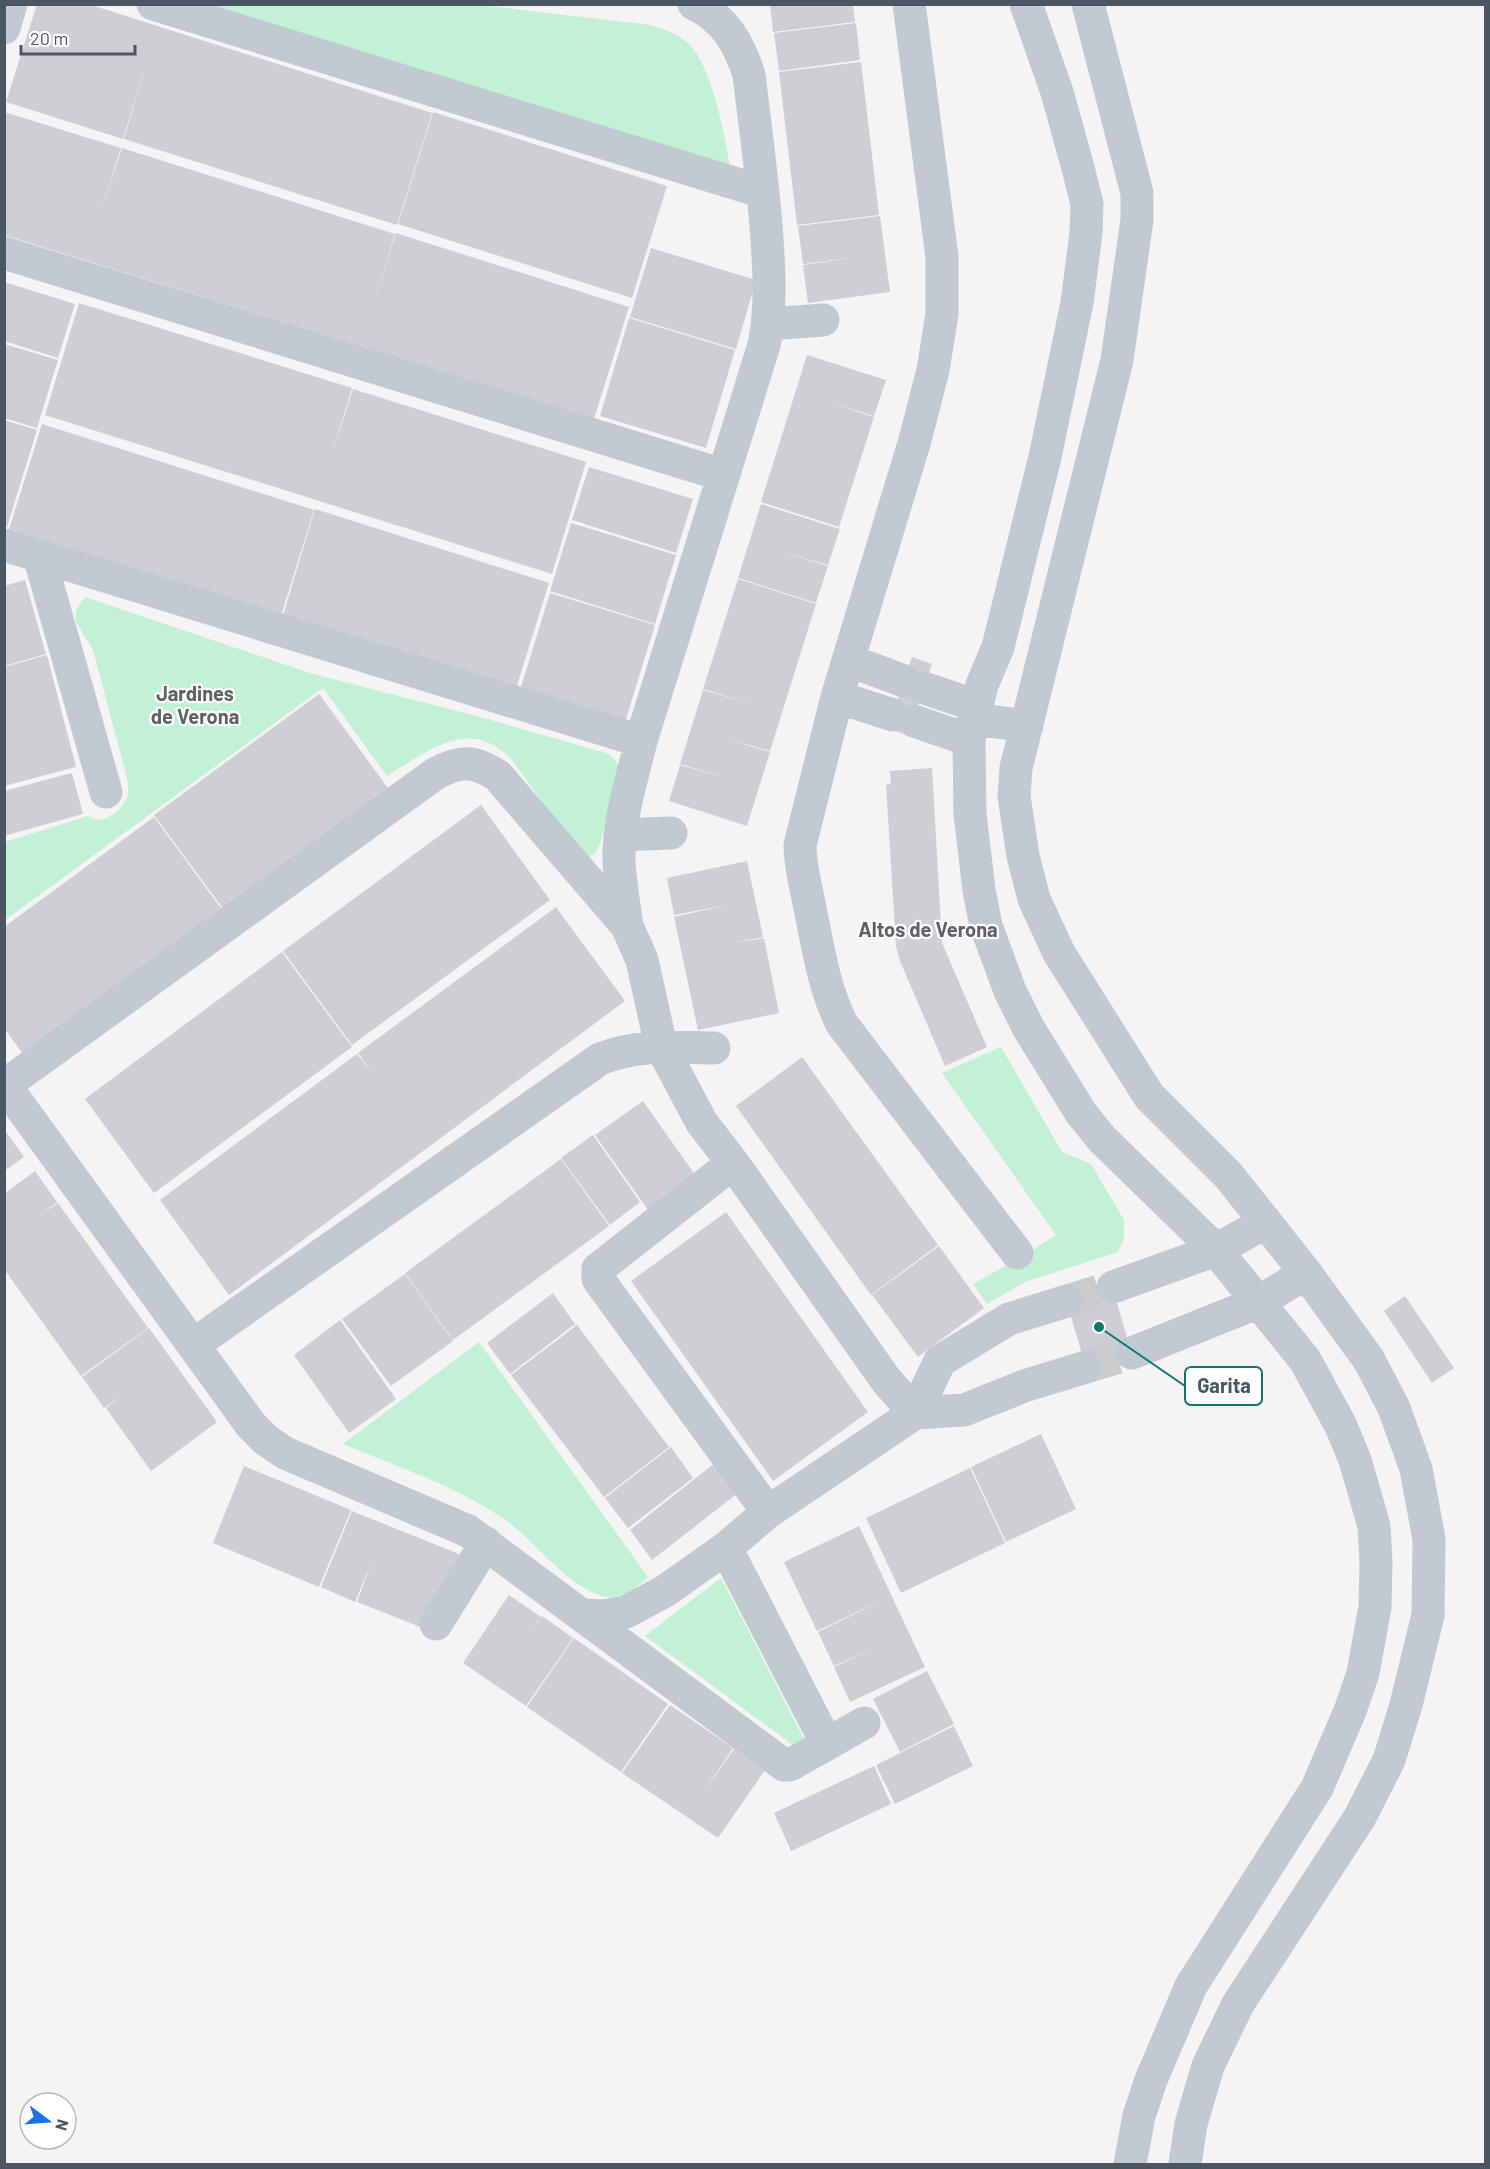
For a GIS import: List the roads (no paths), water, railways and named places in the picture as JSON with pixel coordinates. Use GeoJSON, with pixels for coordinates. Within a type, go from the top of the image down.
{"type":"FeatureCollection","features":[{"type":"Feature","properties":{"kind":"street"},"geometry":{"type":"LineString","coordinates":[[4,28],[12,4]]}},
{"type":"Feature","properties":{"kind":"street"},"geometry":{"type":"LineString","coordinates":[[153,4],[763,192]]}},
{"type":"Feature","properties":{"kind":"street"},"geometry":{"type":"LineString","coordinates":[[694,4],[721,21],[734,38],[749,75],[763,192],[770,277],[768,324],[764,345],[642,741],[620,835],[619,861],[627,926],[642,960],[661,1046],[702,1123],[733,1163],[886,1380],[915,1413]]}},
{"type":"Feature","properties":{"kind":"street"},"geometry":{"type":"LineString","coordinates":[[909,4],[942,257],[942,314],[933,370],[837,697],[800,845],[800,859],[833,1006],[842,1023],[1017,1253]]}},
{"type":"Feature","properties":{"kind":"street"},"geometry":{"type":"LineString","coordinates":[[1026,4],[1056,92],[1078,168],[1087,204],[1086,232],[1077,303],[1045,457],[998,647],[982,685],[973,722],[970,814],[979,890],[986,926],[1010,991],[1029,1029],[1088,1122],[1102,1139],[1216,1250],[1305,1360],[1337,1417],[1355,1460],[1374,1526],[1376,1563],[1375,1607],[1363,1673],[1332,1756],[1317,1788],[1191,1986],[1171,2029],[1142,2107],[1130,2164]]}},
{"type":"Feature","properties":{"kind":"street"},"geometry":{"type":"LineString","coordinates":[[1088,4],[1137,193],[1137,220],[1117,360],[1016,768],[1014,796],[1023,856],[1035,899],[1059,953],[1149,1096],[1229,1176],[1306,1273],[1369,1360],[1394,1408],[1416,1469],[1428,1539],[1428,1615],[1406,1705],[1389,1760],[1360,1817],[1238,2004],[1208,2066],[1191,2124],[1185,2164]]}},
{"type":"Feature","properties":{"kind":"street"},"geometry":{"type":"LineString","coordinates":[[4,253],[723,475]]}},
{"type":"Feature","properties":{"kind":"street"},"geometry":{"type":"LineString","coordinates":[[768,324],[823,320]]}},
{"type":"Feature","properties":{"kind":"street"},"geometry":{"type":"LineString","coordinates":[[4,544],[642,741]]}},
{"type":"Feature","properties":{"kind":"street"},"geometry":{"type":"LineString","coordinates":[[39,555],[106,792]]}},
{"type":"Feature","properties":{"kind":"street"},"geometry":{"type":"LineString","coordinates":[[848,660],[914,684],[973,722]]}},
{"type":"Feature","properties":{"kind":"street"},"geometry":{"type":"LineString","coordinates":[[837,697],[903,718],[1027,726]]}},
{"type":"Feature","properties":{"kind":"street"},"geometry":{"type":"LineString","coordinates":[[627,926],[498,776],[483,766],[466,763],[450,765],[399,798],[5,1085],[237,1403],[239,1431],[266,1440],[285,1453],[460,1526],[784,1765],[790,1765],[864,1723]]}},
{"type":"Feature","properties":{"kind":"street"},"geometry":{"type":"LineString","coordinates":[[620,835],[671,833]]}},
{"type":"Feature","properties":{"kind":"street"},"geometry":{"type":"LineString","coordinates":[[193,1345],[600,1059],[631,1049],[661,1046],[714,1048]]}},
{"type":"Feature","properties":{"kind":"street"},"geometry":{"type":"LineString","coordinates":[[733,1163],[598,1269],[597,1275],[768,1512]]}},
{"type":"Feature","properties":{"kind":"street"},"geometry":{"type":"LineString","coordinates":[[1113,1287],[1216,1250],[1266,1222]]}},
{"type":"Feature","properties":{"kind":"street"},"geometry":{"type":"LineString","coordinates":[[1132,1353],[1259,1302],[1306,1273]]}},
{"type":"Feature","properties":{"kind":"street"},"geometry":{"type":"LineString","coordinates":[[582,1615],[616,1615],[637,1608],[665,1591],[726,1548],[768,1512],[915,1413],[940,1361],[1009,1319],[1067,1301]]}},
{"type":"Feature","properties":{"kind":"street"},"geometry":{"type":"LineString","coordinates":[[915,1413],[964,1410],[1024,1386],[1086,1367]]}},
{"type":"Feature","properties":{"kind":"street"},"geometry":{"type":"LineString","coordinates":[[436,1624],[486,1543]]}},
{"type":"Feature","properties":{"kind":"street"},"geometry":{"type":"LineString","coordinates":[[726,1548],[827,1744]]}},
{"type":"Feature","properties":{"kind":"tunnel"},"geometry":{"type":"LineString","coordinates":[[1067,1301],[1113,1287]]}},
{"type":"Feature","properties":{"kind":"tunnel"},"geometry":{"type":"LineString","coordinates":[[1086,1367],[1132,1353]]}},
{"type":"Feature","properties":{"kind":"place","name":"Garita"},"geometry":{"type":"Point","coordinates":[1099,1327]}},
{"type":"Feature","properties":{"kind":"district","name":"Jardines de Verona"},"geometry":{"type":"Point","coordinates":[195,704]}},
{"type":"Feature","properties":{"kind":"district","name":"Altos de Verona"},"geometry":{"type":"Point","coordinates":[928,929]}}]}
